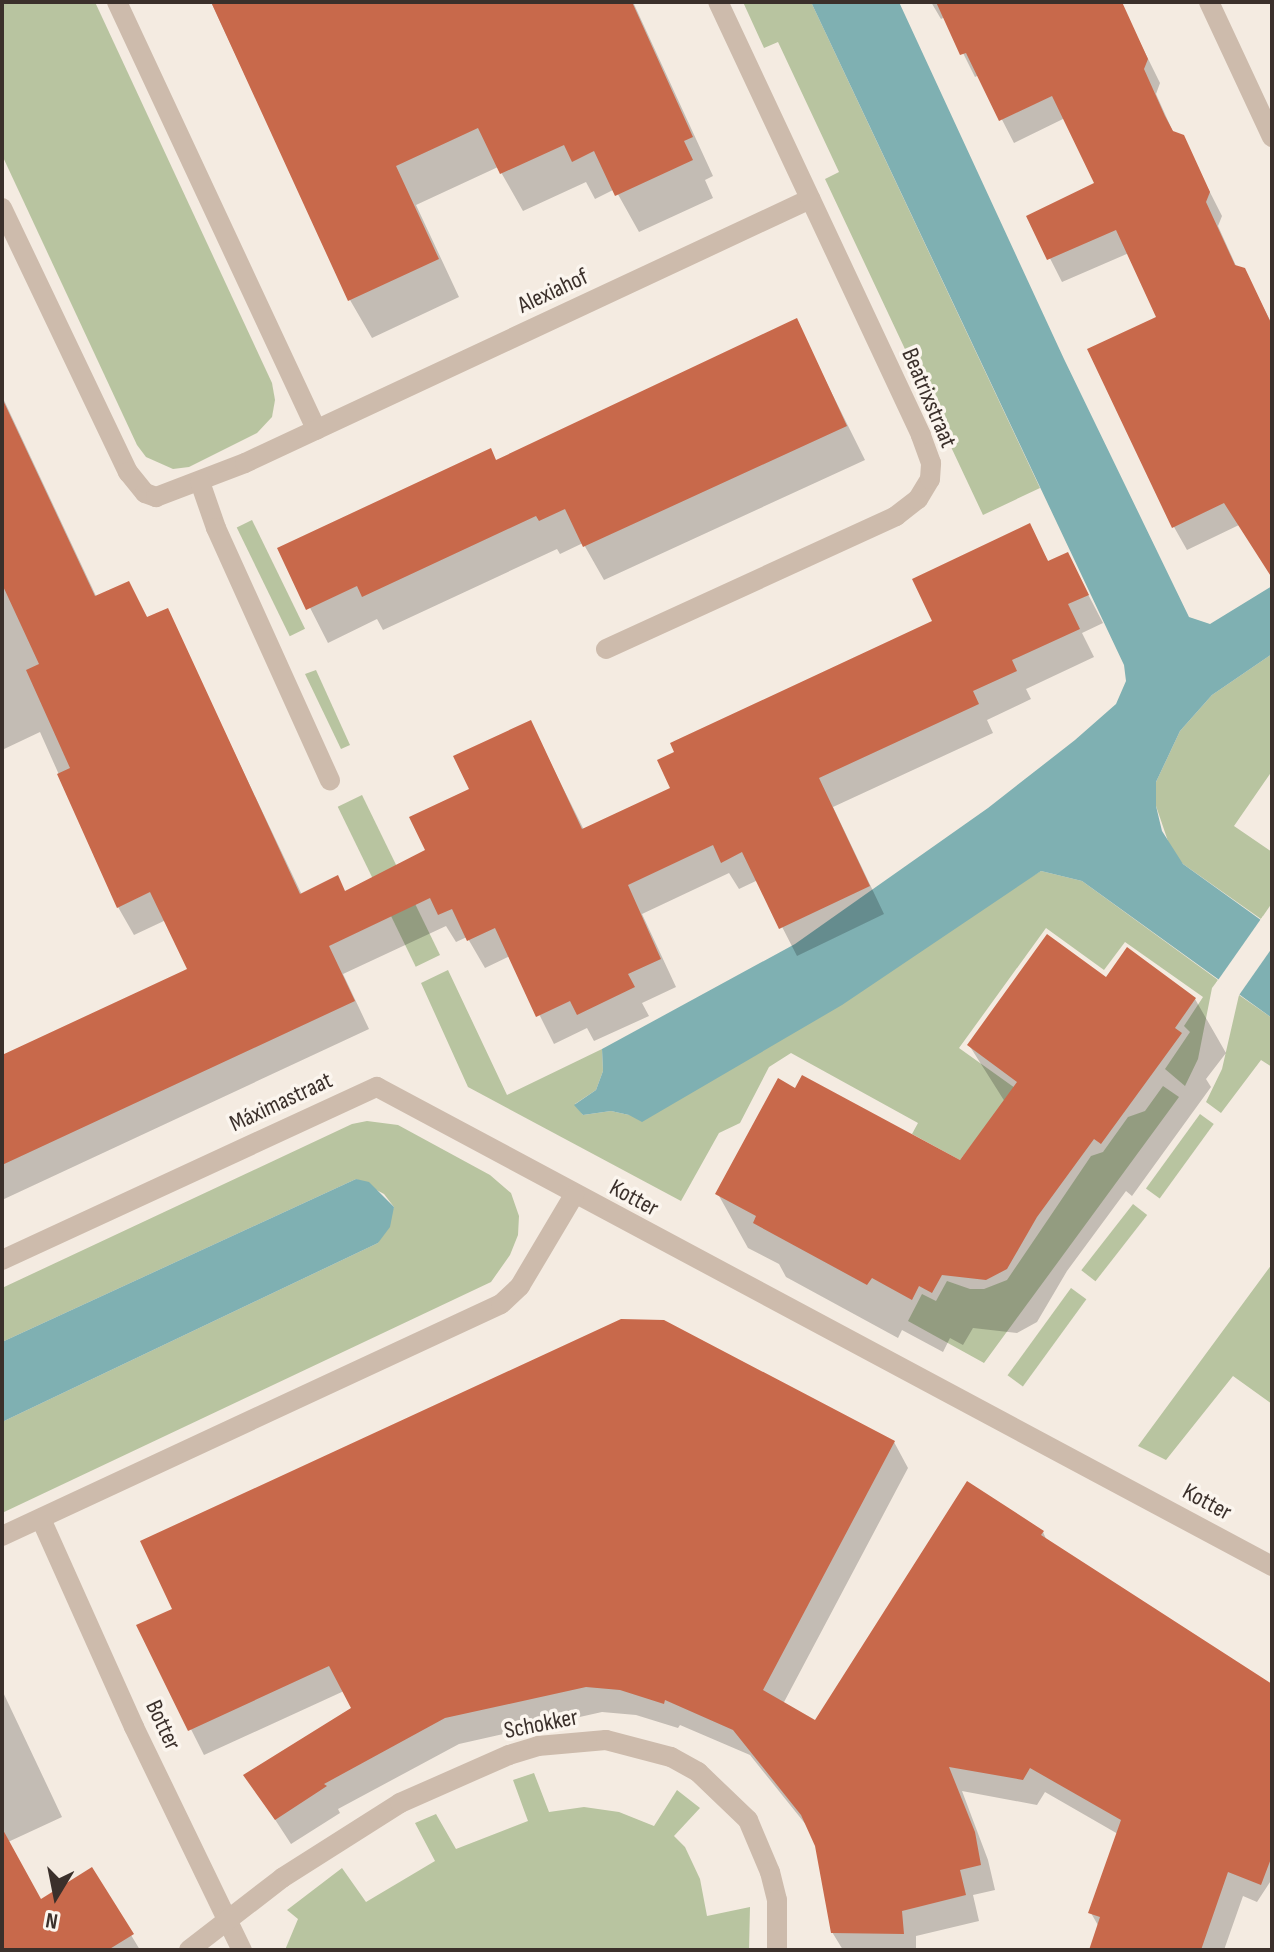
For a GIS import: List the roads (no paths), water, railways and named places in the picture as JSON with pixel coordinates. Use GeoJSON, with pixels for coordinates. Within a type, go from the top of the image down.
{"type":"FeatureCollection","features":[{"type":"Feature","properties":{"kind":"street"},"geometry":{"type":"LineString","coordinates":[[117,2],[317,430]]}},
{"type":"Feature","properties":{"kind":"street","name":"Beatrixstraat"},"geometry":{"type":"LineString","coordinates":[[606,649],[896,516],[918,499],[930,479],[931,463],[921,435],[718,2]]}},
{"type":"Feature","properties":{"kind":"street"},"geometry":{"type":"LineString","coordinates":[[1209,2],[1268,115],[1272,137]]}},
{"type":"Feature","properties":{"kind":"street","name":"Alexiahof"},"geometry":{"type":"LineString","coordinates":[[2,208],[134,484],[156,497],[200,482],[317,430],[810,199]]}},
{"type":"Feature","properties":{"kind":"street"},"geometry":{"type":"LineString","coordinates":[[200,482],[216,528],[330,781]]}},
{"type":"Feature","properties":{"kind":"street","name":"Máximastraat"},"geometry":{"type":"LineString","coordinates":[[2,1260],[377,1087],[574,1195]]}},
{"type":"Feature","properties":{"kind":"street","name":"Kotter"},"geometry":{"type":"LineString","coordinates":[[2,1536],[501,1304],[520,1286],[574,1195],[1272,1566]]}},
{"type":"Feature","properties":{"kind":"street","name":"Botter"},"geometry":{"type":"LineString","coordinates":[[41,1519],[134,1727],[242,1950]]}},
{"type":"Feature","properties":{"kind":"street","name":"Schokker"},"geometry":{"type":"LineString","coordinates":[[189,1950],[336,1841],[436,1785],[538,1746],[606,1740],[671,1757],[698,1772],[748,1820],[770,1872],[777,1900],[777,1950]]}},
{"type":"Feature","properties":{"kind":"water"},"geometry":{"type":"Polygon","coordinates":[[[811,2],[899,2],[1064,359],[1189,617],[1210,624],[1272,586],[1272,654],[1212,695],[1180,731],[1156,782],[1156,806],[1162,831],[1183,864],[1272,928],[1272,1018],[1082,881],[1041,871],[842,1005],[642,1122],[611,1111],[583,1115],[574,1105],[596,1090],[603,1071],[602,1049],[795,944],[988,808],[1075,740],[1116,704],[1126,681],[1124,665],[811,2]]]}},
{"type":"Feature","properties":{"kind":"water"},"geometry":{"type":"Polygon","coordinates":[[[356,1179],[369,1182],[394,1207],[390,1227],[378,1243],[2,1422],[2,1342],[356,1179]]]}}]}
